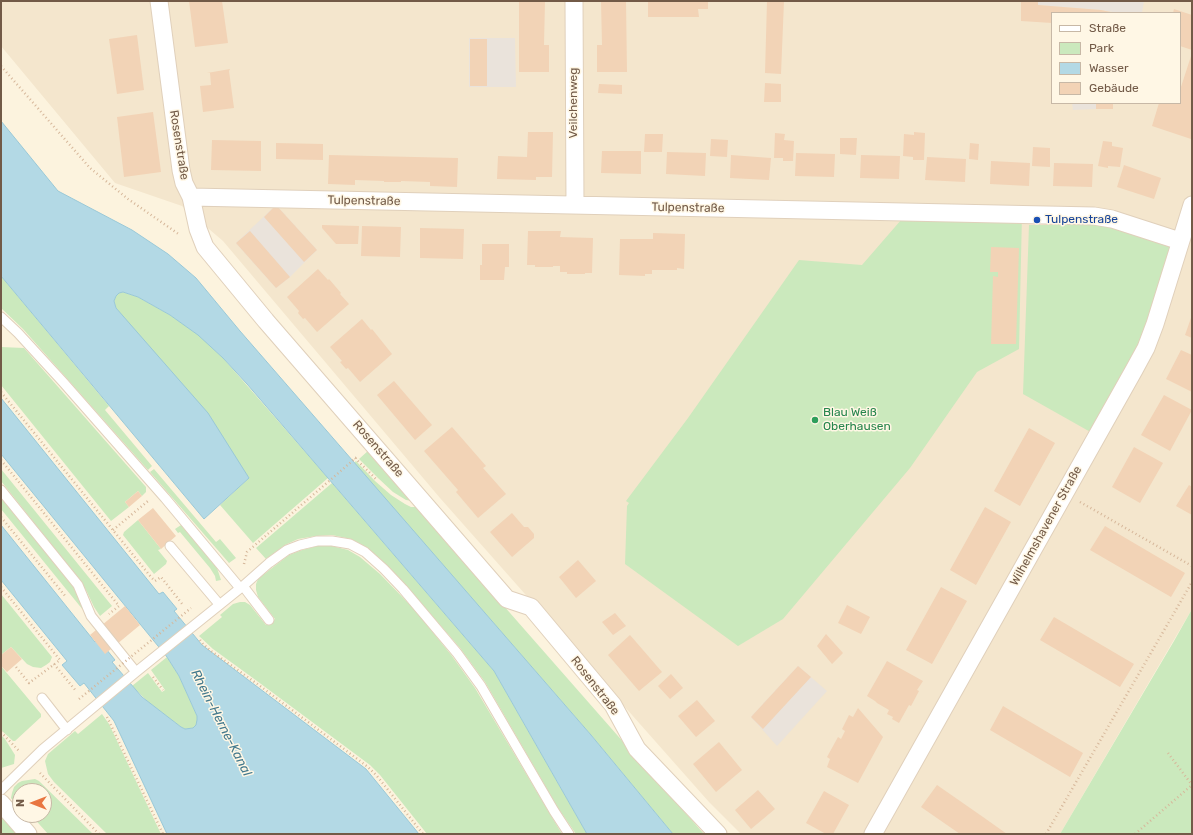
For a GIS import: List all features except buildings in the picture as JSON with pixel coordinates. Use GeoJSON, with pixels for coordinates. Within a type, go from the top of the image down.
{"type":"FeatureCollection","features":[{"type":"Feature","properties":{"kind":"street","name":"Rosenstraße"},"geometry":{"type":"LineString","coordinates":[[160,1],[181,170],[184,183],[191,198],[198,229],[205,247],[266,321],[507,599],[531,607],[612,705],[637,749],[718,834]]}},
{"type":"Feature","properties":{"kind":"street","name":"Veilchenweg"},"geometry":{"type":"LineString","coordinates":[[574,1],[575,206]]}},
{"type":"Feature","properties":{"kind":"street","name":"Tulpenstraße"},"geometry":{"type":"LineString","coordinates":[[191,198],[1094,216],[1112,219],[1180,241]]}},
{"type":"Feature","properties":{"kind":"street","name":"Wilhelmshavener Straße"},"geometry":{"type":"LineString","coordinates":[[873,834],[1146,348],[1155,324],[1192,205]]}},
{"type":"Feature","properties":{"kind":"street"},"geometry":{"type":"LineString","coordinates":[[1,803],[28,834]]}},
{"type":"Feature","properties":{"kind":"lane"},"geometry":{"type":"LineString","coordinates":[[1,317],[5,326],[63,382],[269,620]]}},
{"type":"Feature","properties":{"kind":"lane"},"geometry":{"type":"LineString","coordinates":[[1,490],[78,585],[91,616],[134,674]]}},
{"type":"Feature","properties":{"kind":"lane"},"geometry":{"type":"LineString","coordinates":[[1,790],[43,749],[275,558],[287,550],[300,545],[317,541],[332,541],[350,544],[365,552],[384,569],[457,653],[481,686],[569,834]]}},
{"type":"Feature","properties":{"kind":"lane"},"geometry":{"type":"LineString","coordinates":[[170,546],[219,604]]}},
{"type":"Feature","properties":{"kind":"lane"},"geometry":{"type":"LineString","coordinates":[[42,698],[67,730]]}},
{"type":"Feature","properties":{"kind":"path"},"geometry":{"type":"LineString","coordinates":[[1,66],[90,168],[128,199],[185,239],[205,247]]}},
{"type":"Feature","properties":{"kind":"path"},"geometry":{"type":"LineString","coordinates":[[1,392],[155,581],[160,577],[183,605]]}},
{"type":"Feature","properties":{"kind":"path"},"geometry":{"type":"LineString","coordinates":[[241,587],[247,552],[356,458]]}},
{"type":"Feature","properties":{"kind":"path"},"geometry":{"type":"LineString","coordinates":[[1,460],[118,604]]}},
{"type":"Feature","properties":{"kind":"path"},"geometry":{"type":"LineString","coordinates":[[113,530],[159,492]]}},
{"type":"Feature","properties":{"kind":"path"},"geometry":{"type":"LineString","coordinates":[[1064,493],[1192,566]]}},
{"type":"Feature","properties":{"kind":"path"},"geometry":{"type":"LineString","coordinates":[[1,517],[68,600]]}},
{"type":"Feature","properties":{"kind":"path"},"geometry":{"type":"LineString","coordinates":[[1046,834],[1192,582]]}},
{"type":"Feature","properties":{"kind":"path"},"geometry":{"type":"LineString","coordinates":[[1,587],[60,660],[30,684],[16,667]]}},
{"type":"Feature","properties":{"kind":"path"},"geometry":{"type":"LineString","coordinates":[[79,699],[191,608]]}},
{"type":"Feature","properties":{"kind":"path"},"geometry":{"type":"LineString","coordinates":[[200,640],[211,651],[368,767],[377,776],[423,834]]}},
{"type":"Feature","properties":{"kind":"path"},"geometry":{"type":"LineString","coordinates":[[54,664],[76,691]]}},
{"type":"Feature","properties":{"kind":"path"},"geometry":{"type":"LineString","coordinates":[[150,672],[163,690]]}},
{"type":"Feature","properties":{"kind":"path"},"geometry":{"type":"LineString","coordinates":[[107,717],[163,834]]}},
{"type":"Feature","properties":{"kind":"path"},"geometry":{"type":"LineString","coordinates":[[1,732],[50,785],[100,834]]}},
{"type":"Feature","properties":{"kind":"path"},"geometry":{"type":"LineString","coordinates":[[1135,834],[1192,785],[1168,753]]}},
{"type":"Feature","properties":{"kind":"shaded area"},"geometry":{"type":"Polygon","coordinates":[[[1,1],[1192,1],[1192,609],[1060,834],[741,834],[709,802],[440,498],[223,241],[182,206],[115,183],[1,46],[1,1]]]}},
{"type":"Feature","properties":{"kind":"shaded area"},"geometry":{"type":"Polygon","coordinates":[[[1038,1],[1144,1],[1142,12],[1113,12],[1038,5],[1038,1]]]}},
{"type":"Feature","properties":{"kind":"shaded area"},"geometry":{"type":"Polygon","coordinates":[[[469,38],[515,38],[516,87],[469,87],[469,38]]]}},
{"type":"Feature","properties":{"kind":"shaded area"},"geometry":{"type":"Polygon","coordinates":[[[1072,104],[1096,104],[1096,109],[1073,110],[1072,104]]]}},
{"type":"Feature","properties":{"kind":"shaded area"},"geometry":{"type":"Polygon","coordinates":[[[276,205],[317,250],[290,277],[276,288],[236,243],[276,205]]]}},
{"type":"Feature","properties":{"kind":"shaded area"},"geometry":{"type":"Polygon","coordinates":[[[798,666],[827,691],[777,746],[751,717],[798,666]]]}},
{"type":"Feature","properties":{"kind":"green space","name":"Blau Weiß Oberhausen"},"geometry":{"type":"Polygon","coordinates":[[[908,212],[1022,214],[1019,349],[977,372],[910,468],[783,619],[738,646],[625,564],[627,506],[629,503],[626,501],[688,418],[799,260],[862,265],[908,212]]]}},
{"type":"Feature","properties":{"kind":"green space"},"geometry":{"type":"Polygon","coordinates":[[[1029,225],[1105,225],[1174,246],[1152,322],[1094,434],[1023,394],[1029,225]]]}},
{"type":"Feature","properties":{"kind":"green space"},"geometry":{"type":"Polygon","coordinates":[[[1,276],[109,406],[105,410],[152,466],[148,470],[23,329],[1,308],[1,276]]]}},
{"type":"Feature","properties":{"kind":"green space"},"geometry":{"type":"Polygon","coordinates":[[[123,292],[138,297],[170,315],[199,335],[223,358],[328,478],[253,543],[220,505],[249,478],[116,308],[114,301],[116,296],[123,292]]]}},
{"type":"Feature","properties":{"kind":"green space"},"geometry":{"type":"Polygon","coordinates":[[[1,347],[24,348],[146,487],[146,492],[142,496],[138,491],[125,502],[129,507],[111,521],[1,385],[1,347]]]}},
{"type":"Feature","properties":{"kind":"green space"},"geometry":{"type":"Polygon","coordinates":[[[369,450],[412,501],[406,500],[393,492],[359,459],[369,450]]]}},
{"type":"Feature","properties":{"kind":"green space"},"geometry":{"type":"Polygon","coordinates":[[[356,461],[391,495],[411,507],[417,507],[704,834],[673,834],[591,735],[354,463],[356,461]]]}},
{"type":"Feature","properties":{"kind":"green space"},"geometry":{"type":"Polygon","coordinates":[[[1,469],[112,606],[100,616],[82,583],[1,481],[1,469]]]}},
{"type":"Feature","properties":{"kind":"green space"},"geometry":{"type":"Polygon","coordinates":[[[154,469],[216,542],[220,539],[236,558],[229,563],[150,472],[154,469]]]}},
{"type":"Feature","properties":{"kind":"green space"},"geometry":{"type":"Polygon","coordinates":[[[332,483],[494,671],[587,834],[576,834],[558,808],[485,682],[460,648],[422,604],[368,548],[351,539],[332,535],[298,539],[285,545],[266,559],[256,548],[332,483]]]}},
{"type":"Feature","properties":{"kind":"green space"},"geometry":{"type":"Polygon","coordinates":[[[1,496],[74,587],[83,610],[1,509],[1,496]]]}},
{"type":"Feature","properties":{"kind":"green space"},"geometry":{"type":"Polygon","coordinates":[[[138,520],[161,549],[158,550],[167,561],[166,564],[154,574],[123,535],[124,532],[138,520]]]}},
{"type":"Feature","properties":{"kind":"green space"},"geometry":{"type":"Polygon","coordinates":[[[181,525],[217,568],[221,580],[216,581],[210,568],[180,532],[178,533],[175,529],[181,525]]]}},
{"type":"Feature","properties":{"kind":"green space"},"geometry":{"type":"Polygon","coordinates":[[[317,546],[332,546],[348,550],[360,557],[380,574],[414,609],[452,656],[475,688],[562,834],[427,834],[380,775],[370,765],[213,649],[199,636],[222,617],[220,615],[233,604],[240,602],[245,602],[250,605],[266,625],[275,619],[258,597],[256,584],[258,579],[289,555],[317,546]]]}},
{"type":"Feature","properties":{"kind":"green space"},"geometry":{"type":"Polygon","coordinates":[[[1,594],[52,657],[50,662],[41,668],[33,667],[27,664],[11,647],[1,655],[1,594]]]}},
{"type":"Feature","properties":{"kind":"green space"},"geometry":{"type":"Polygon","coordinates":[[[1192,609],[1192,834],[1060,834],[1174,641],[1192,609]]]}},
{"type":"Feature","properties":{"kind":"green space"},"geometry":{"type":"Polygon","coordinates":[[[167,657],[179,676],[197,716],[198,720],[193,728],[185,729],[181,727],[149,703],[132,686],[148,673],[162,692],[165,690],[151,670],[167,657]]]}},
{"type":"Feature","properties":{"kind":"green space"},"geometry":{"type":"Polygon","coordinates":[[[1,666],[41,714],[41,717],[15,741],[13,741],[1,730],[1,666]]]}},
{"type":"Feature","properties":{"kind":"green space"},"geometry":{"type":"Polygon","coordinates":[[[102,714],[109,724],[161,834],[107,834],[54,782],[48,774],[45,761],[48,754],[75,731],[78,734],[102,714]]]}},
{"type":"Feature","properties":{"kind":"green space"},"geometry":{"type":"Polygon","coordinates":[[[1,735],[15,755],[14,764],[1,768],[1,735]]]}},
{"type":"Feature","properties":{"kind":"green space"},"geometry":{"type":"Polygon","coordinates":[[[35,779],[41,783],[18,783],[35,779]]]}},
{"type":"Feature","properties":{"kind":"green space"},"geometry":{"type":"Polygon","coordinates":[[[52,794],[93,834],[48,834],[38,823],[52,823],[52,794]]]}},
{"type":"Feature","properties":{"kind":"green space"},"geometry":{"type":"Polygon","coordinates":[[[1,813],[20,834],[1,834],[1,813]]]}},
{"type":"Feature","properties":{"kind":"water"},"geometry":{"type":"Polygon","coordinates":[[[1,121],[58,191],[132,230],[168,254],[196,278],[240,331],[591,735],[673,834],[587,834],[494,671],[247,384],[223,358],[198,335],[170,315],[138,297],[123,292],[119,293],[114,301],[116,308],[208,413],[249,478],[204,519],[1,276],[1,121]]]}},
{"type":"Feature","properties":{"kind":"water","name":"Rhein-Herne-Kanal"},"geometry":{"type":"Polygon","coordinates":[[[1,398],[159,594],[163,592],[177,609],[174,611],[202,645],[366,769],[419,834],[167,834],[114,721],[84,683],[80,686],[62,665],[67,661],[1,580],[1,525],[95,642],[98,639],[115,660],[112,662],[142,697],[185,729],[193,728],[196,725],[197,716],[179,676],[167,657],[1,454],[1,398]]]}},
{"type":"Feature","properties":{"kind":"place","name":"Tulpenstraße"},"geometry":{"type":"Point","coordinates":[1037,220]}},
{"type":"Feature","properties":{"kind":"place","name":"Blau Weiß Oberhausen"},"geometry":{"type":"Point","coordinates":[815,420]}}]}
